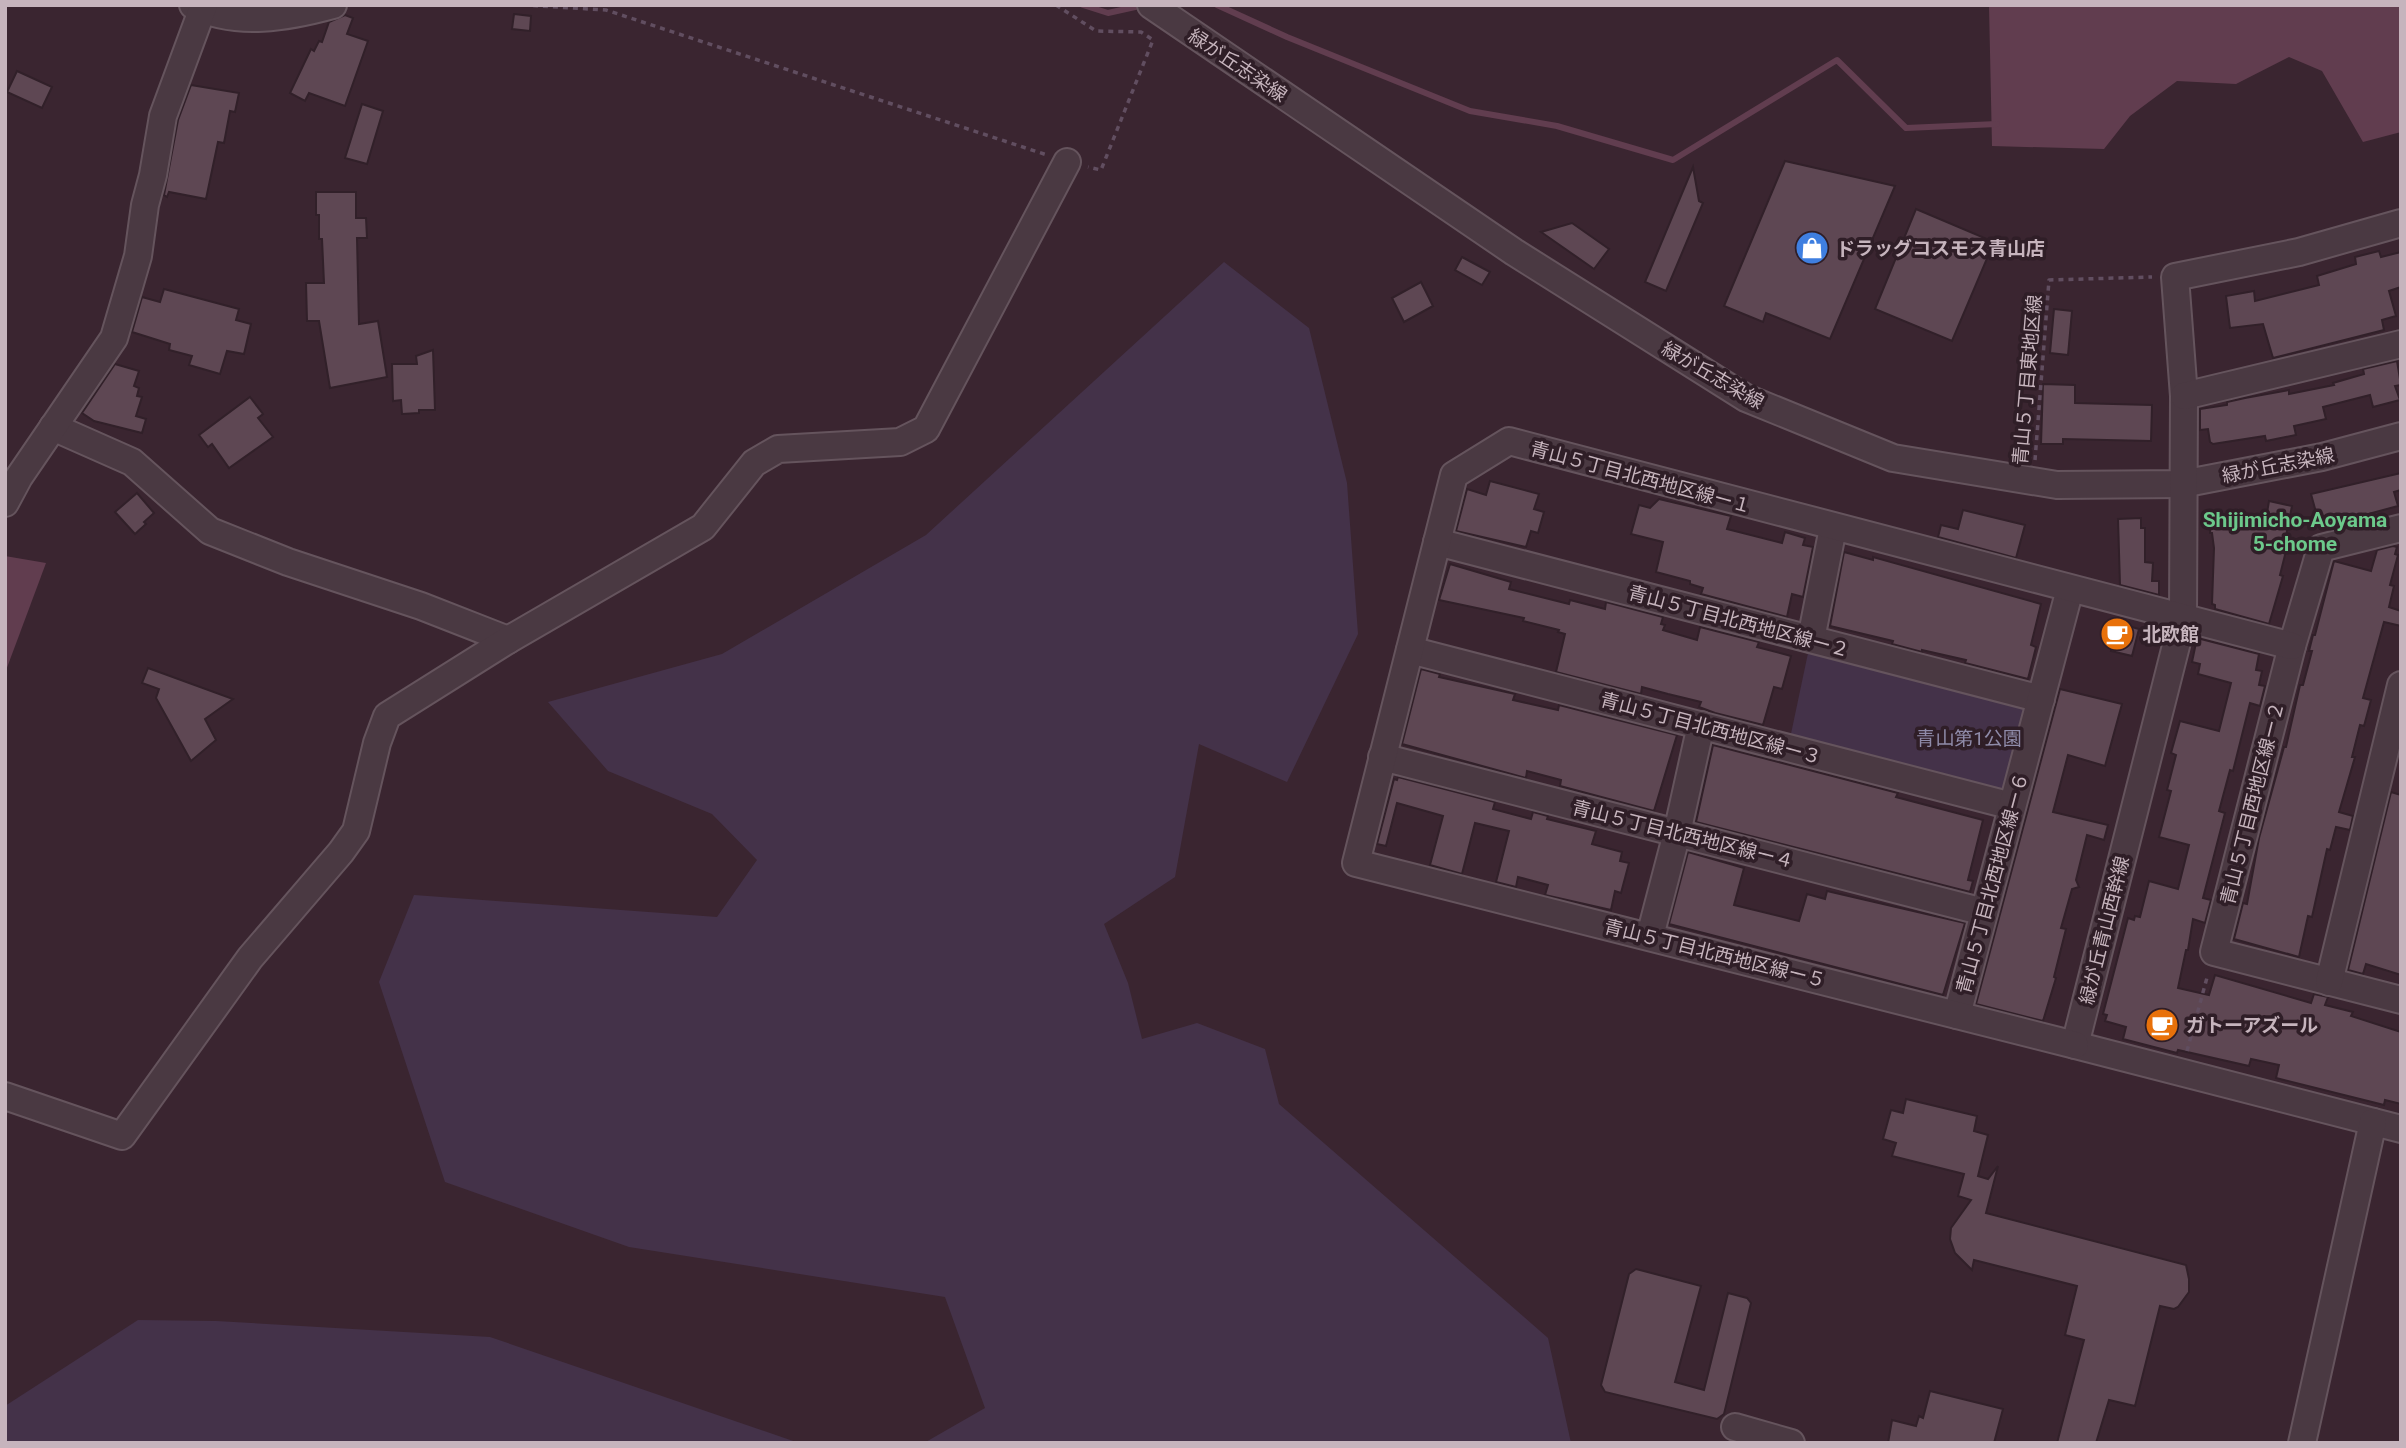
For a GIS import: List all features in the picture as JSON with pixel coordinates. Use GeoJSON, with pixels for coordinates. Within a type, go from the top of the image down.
{"type":"FeatureCollection","features":[{"type":"Feature","properties":{"kind":"street"},"geometry":{"type":"LineString","coordinates":[[5,503],[19,477],[114,338],[138,256],[163,116],[200,7],[243,19],[309,12],[333,5]]}},
{"type":"Feature","properties":{"kind":"street","name":"緑が丘志染線"},"geometry":{"type":"LineString","coordinates":[[1156,9],[1514,253],[1746,398],[1894,458],[2057,485],[2182,484],[2322,457],[2401,436]]}},
{"type":"Feature","properties":{"kind":"street"},"geometry":{"type":"LineString","coordinates":[[5,1096],[122,1136],[250,958],[356,831],[377,743],[387,716],[508,640],[703,527],[754,463],[778,449],[900,442],[926,429],[1067,162]]}},
{"type":"Feature","properties":{"kind":"street"},"geometry":{"type":"LineString","coordinates":[[2175,277],[2299,253],[2401,223]]}},
{"type":"Feature","properties":{"kind":"street","name":"緑が丘青山西幹線"},"geometry":{"type":"LineString","coordinates":[[2074,1045],[2183,618],[2184,396],[2175,277]]}},
{"type":"Feature","properties":{"kind":"street"},"geometry":{"type":"LineString","coordinates":[[2184,396],[2401,344]]}},
{"type":"Feature","properties":{"kind":"street"},"geometry":{"type":"LineString","coordinates":[[53,427],[132,462],[210,531],[288,562],[421,606],[508,640]]}},
{"type":"Feature","properties":{"kind":"street","name":"青山５丁目北西地区線ー１"},"geometry":{"type":"LineString","coordinates":[[1356,863],[1454,475],[1509,442],[2292,646]]}},
{"type":"Feature","properties":{"kind":"street"},"geometry":{"type":"LineString","coordinates":[[1811,639],[1833,528]]}},
{"type":"Feature","properties":{"kind":"street","name":"青山５丁目西地区線ー２"},"geometry":{"type":"LineString","coordinates":[[2214,951],[2292,646],[2321,548],[2401,528]]}},
{"type":"Feature","properties":{"kind":"street","name":"青山５丁目北西地区線ー２"},"geometry":{"type":"LineString","coordinates":[[1437,542],[2040,699]]}},
{"type":"Feature","properties":{"kind":"street","name":"青山５丁目北西地区線ー６"},"geometry":{"type":"LineString","coordinates":[[1957,1015],[2070,589]]}},
{"type":"Feature","properties":{"kind":"street","name":"青山５丁目北西地区線ー３"},"geometry":{"type":"LineString","coordinates":[[1410,650],[2012,806]]}},
{"type":"Feature","properties":{"kind":"street"},"geometry":{"type":"LineString","coordinates":[[2329,982],[2401,685]]}},
{"type":"Feature","properties":{"kind":"street"},"geometry":{"type":"LineString","coordinates":[[1650,936],[1701,725]]}},
{"type":"Feature","properties":{"kind":"street","name":"青山５丁目北西地区線ー４"},"geometry":{"type":"LineString","coordinates":[[1382,757],[1984,912]]}},
{"type":"Feature","properties":{"kind":"street","name":"青山５丁目北西地区線ー５"},"geometry":{"type":"LineString","coordinates":[[1356,863],[2074,1045]]}},
{"type":"Feature","properties":{"kind":"street"},"geometry":{"type":"LineString","coordinates":[[2214,951],[2401,1000]]}},
{"type":"Feature","properties":{"kind":"street"},"geometry":{"type":"LineString","coordinates":[[2074,1045],[2401,1129]]}},
{"type":"Feature","properties":{"kind":"street"},"geometry":{"type":"LineString","coordinates":[[2302,1443],[2373,1122]]}},
{"type":"Feature","properties":{"kind":"street"},"geometry":{"type":"LineString","coordinates":[[1735,1427],[1791,1443]]}},
{"type":"Feature","properties":{"kind":"path"},"geometry":{"type":"LineString","coordinates":[[523,5],[606,10],[1067,162],[1101,170],[1153,40],[1141,32],[1096,31],[1056,5]]}},
{"type":"Feature","properties":{"kind":"path","name":"青山５丁目東地区線"},"geometry":{"type":"LineString","coordinates":[[2033,481],[2049,281],[2175,277]]}},
{"type":"Feature","properties":{"kind":"path"},"geometry":{"type":"LineString","coordinates":[[2182,1072],[2214,951]]}},
{"type":"Feature","properties":{"kind":"green space"},"geometry":{"type":"Polygon","coordinates":[[[1224,262],[1309,328],[1347,483],[1358,634],[1287,782],[1199,744],[1175,877],[1104,924],[1128,983],[1142,1039],[1197,1023],[1265,1049],[1279,1104],[1548,1338],[1571,1443],[924,1443],[985,1408],[945,1297],[629,1247],[445,1182],[379,982],[414,895],[717,917],[757,860],[712,814],[608,771],[548,702],[722,654],[926,535],[1224,262]]]}},
{"type":"Feature","properties":{"kind":"green space","name":"青山第1公園"},"geometry":{"type":"Polygon","coordinates":[[[1811,639],[2041,699],[2012,806],[1788,748],[1811,639]]]}},
{"type":"Feature","properties":{"kind":"green space"},"geometry":{"type":"Polygon","coordinates":[[[138,1320],[216,1321],[490,1337],[799,1443],[5,1443],[5,1406],[138,1320]]]}},
{"type":"Feature","properties":{"kind":"shaded area"},"geometry":{"type":"Polygon","coordinates":[[[1989,5],[2401,5],[2401,132],[2363,142],[2322,71],[2289,57],[2236,84],[2177,81],[2130,116],[2104,149],[1992,146],[1989,5]]]}},
{"type":"Feature","properties":{"kind":"shaded area"},"geometry":{"type":"Polygon","coordinates":[[[5,556],[46,563],[5,673],[5,556]]]}},
{"type":"Feature","properties":{"kind":"building"},"geometry":{"type":"Polygon","coordinates":[[[514,14],[531,16],[530,31],[512,29],[514,14]]]}},
{"type":"Feature","properties":{"kind":"building"},"geometry":{"type":"Polygon","coordinates":[[[345,15],[353,18],[347,34],[368,41],[345,106],[309,93],[305,101],[290,93],[311,49],[314,51],[319,41],[322,42],[329,22],[345,15]]]}},
{"type":"Feature","properties":{"kind":"building"},"geometry":{"type":"Polygon","coordinates":[[[17,71],[52,87],[42,108],[7,92],[17,71]]]}},
{"type":"Feature","properties":{"kind":"building"},"geometry":{"type":"Polygon","coordinates":[[[191,85],[239,93],[235,112],[230,111],[224,143],[218,142],[206,199],[169,192],[167,197],[164,195],[178,120],[191,85]]]}},
{"type":"Feature","properties":{"kind":"building"},"geometry":{"type":"Polygon","coordinates":[[[362,104],[383,111],[367,164],[345,158],[362,104]]]}},
{"type":"Feature","properties":{"kind":"building"},"geometry":{"type":"Polygon","coordinates":[[[1785,161],[1895,186],[1830,339],[1766,313],[1763,322],[1724,306],[1785,161]]]}},
{"type":"Feature","properties":{"kind":"building"},"geometry":{"type":"Polygon","coordinates":[[[1693,167],[1699,201],[1703,203],[1666,291],[1645,282],[1693,167]]]}},
{"type":"Feature","properties":{"kind":"building"},"geometry":{"type":"Polygon","coordinates":[[[316,192],[356,192],[356,218],[366,218],[367,238],[357,238],[359,324],[378,321],[387,377],[330,388],[319,321],[307,321],[306,283],[324,283],[316,192]]]}},
{"type":"Feature","properties":{"kind":"building"},"geometry":{"type":"Polygon","coordinates":[[[1916,209],[1994,242],[1952,341],[1875,309],[1916,209]]]}},
{"type":"Feature","properties":{"kind":"building"},"geometry":{"type":"Polygon","coordinates":[[[1572,223],[1609,249],[1594,269],[1541,232],[1572,223]]]}},
{"type":"Feature","properties":{"kind":"building"},"geometry":{"type":"Polygon","coordinates":[[[2379,251],[2381,257],[2401,252],[2401,287],[2389,291],[2396,316],[2382,320],[2384,330],[2273,358],[2263,324],[2230,328],[2226,296],[2254,291],[2255,301],[2319,285],[2317,276],[2356,264],[2355,257],[2379,251]]]}},
{"type":"Feature","properties":{"kind":"building"},"geometry":{"type":"Polygon","coordinates":[[[1462,257],[1490,272],[1482,285],[1455,270],[1462,257]]]}},
{"type":"Feature","properties":{"kind":"building"},"geometry":{"type":"Polygon","coordinates":[[[1421,282],[1433,306],[1404,322],[1392,298],[1421,282]]]}},
{"type":"Feature","properties":{"kind":"building"},"geometry":{"type":"Polygon","coordinates":[[[164,289],[239,309],[236,320],[251,324],[244,354],[227,351],[220,374],[189,365],[192,356],[169,350],[170,344],[132,332],[142,297],[160,302],[164,289]]]}},
{"type":"Feature","properties":{"kind":"building"},"geometry":{"type":"Polygon","coordinates":[[[2054,309],[2072,311],[2068,355],[2050,353],[2054,309]]]}},
{"type":"Feature","properties":{"kind":"building"},"geometry":{"type":"Polygon","coordinates":[[[433,350],[435,410],[402,414],[401,400],[393,401],[392,364],[417,364],[416,356],[433,350]]]}},
{"type":"Feature","properties":{"kind":"building"},"geometry":{"type":"Polygon","coordinates":[[[2397,361],[2401,385],[2395,386],[2400,400],[2373,407],[2370,395],[2323,407],[2326,419],[2294,426],[2296,435],[2266,441],[2265,436],[2213,444],[2210,442],[2208,429],[2200,430],[2200,409],[2289,390],[2289,394],[2334,385],[2333,383],[2364,374],[2363,369],[2397,361]]]}},
{"type":"Feature","properties":{"kind":"building"},"geometry":{"type":"Polygon","coordinates":[[[115,364],[139,371],[134,386],[139,388],[137,396],[142,397],[136,416],[146,419],[142,433],[94,421],[82,413],[115,364]]]}},
{"type":"Feature","properties":{"kind":"building"},"geometry":{"type":"Polygon","coordinates":[[[2043,384],[2075,385],[2075,403],[2152,405],[2151,441],[2063,439],[2063,444],[2041,444],[2043,384]]]}},
{"type":"Feature","properties":{"kind":"building"},"geometry":{"type":"Polygon","coordinates":[[[250,397],[263,414],[258,418],[273,437],[229,468],[212,444],[208,447],[199,435],[250,397]]]}},
{"type":"Feature","properties":{"kind":"building"},"geometry":{"type":"Polygon","coordinates":[[[2401,473],[2401,490],[2394,492],[2398,506],[2320,527],[2311,494],[2401,473]]]}},
{"type":"Feature","properties":{"kind":"building"},"geometry":{"type":"Polygon","coordinates":[[[1490,481],[1539,494],[1534,509],[1544,512],[1538,533],[1531,531],[1526,547],[1456,531],[1467,489],[1486,495],[1490,481]]]}},
{"type":"Feature","properties":{"kind":"building"},"geometry":{"type":"Polygon","coordinates":[[[137,493],[154,513],[135,534],[115,512],[137,493]]]}},
{"type":"Feature","properties":{"kind":"building"},"geometry":{"type":"Polygon","coordinates":[[[1659,499],[1731,516],[1727,529],[1782,543],[1785,532],[1805,538],[1803,545],[1813,547],[1803,597],[1792,594],[1787,617],[1701,594],[1703,588],[1690,584],[1690,581],[1656,572],[1663,542],[1631,534],[1639,505],[1650,508],[1659,499]]]}},
{"type":"Feature","properties":{"kind":"building"},"geometry":{"type":"Polygon","coordinates":[[[2269,501],[2292,506],[2285,541],[2276,543],[2287,547],[2280,575],[2283,576],[2269,624],[2215,609],[2212,604],[2214,548],[2210,533],[2211,516],[2241,517],[2242,514],[2266,519],[2269,501]]]}},
{"type":"Feature","properties":{"kind":"building"},"geometry":{"type":"Polygon","coordinates":[[[1963,510],[2025,525],[2016,558],[1938,537],[1941,525],[1958,529],[1963,510]]]}},
{"type":"Feature","properties":{"kind":"building"},"geometry":{"type":"Polygon","coordinates":[[[2141,518],[2141,528],[2145,528],[2145,562],[2153,563],[2152,581],[2159,581],[2159,595],[2120,585],[2118,519],[2141,518]]]}},
{"type":"Feature","properties":{"kind":"building"},"geometry":{"type":"Polygon","coordinates":[[[2397,547],[2395,554],[2398,555],[2390,585],[2394,586],[2389,607],[2401,611],[2401,626],[2384,622],[2363,698],[2371,700],[2364,726],[2360,725],[2352,757],[2355,757],[2339,812],[2353,816],[2350,830],[2336,827],[2330,850],[2327,849],[2312,917],[2308,916],[2299,957],[2234,939],[2243,903],[2247,904],[2259,838],[2286,747],[2300,685],[2303,685],[2312,651],[2309,651],[2313,635],[2334,561],[2371,571],[2377,550],[2397,547]]]}},
{"type":"Feature","properties":{"kind":"building"},"geometry":{"type":"Polygon","coordinates":[[[1844,552],[1873,560],[1873,557],[2041,604],[2031,645],[2036,647],[2028,679],[1965,663],[1966,660],[1922,652],[1892,644],[1893,641],[1830,626],[1844,552]]]}},
{"type":"Feature","properties":{"kind":"building"},"geometry":{"type":"Polygon","coordinates":[[[1450,564],[1511,582],[1509,589],[1569,604],[1570,600],[1605,609],[1606,602],[1663,617],[1663,630],[1697,640],[1700,627],[1759,642],[1757,647],[1791,656],[1782,689],[1774,687],[1763,725],[1715,713],[1699,707],[1701,702],[1642,687],[1641,694],[1556,672],[1565,634],[1558,632],[1559,630],[1523,621],[1524,618],[1439,600],[1450,564]]]}},
{"type":"Feature","properties":{"kind":"building"},"geometry":{"type":"Polygon","coordinates":[[[2117,623],[2139,629],[2132,656],[2111,651],[2117,623]]]}},
{"type":"Feature","properties":{"kind":"building"},"geometry":{"type":"Polygon","coordinates":[[[2197,638],[2259,654],[2256,670],[2262,671],[2259,685],[2265,686],[2260,706],[2250,703],[2233,771],[2230,770],[2219,811],[2225,813],[2203,898],[2211,900],[2205,923],[2193,919],[2178,988],[2209,995],[2215,975],[2311,1003],[2314,994],[2328,997],[2325,1005],[2353,1012],[2351,1016],[2401,1032],[2401,1104],[2385,1100],[2384,1105],[2276,1078],[2279,1065],[2251,1059],[2249,1066],[2178,1050],[2177,1053],[2123,1039],[2126,1027],[2105,1021],[2107,1015],[2103,1014],[2128,918],[2134,920],[2135,916],[2140,917],[2149,881],[2178,889],[2189,845],[2159,837],[2171,791],[2167,790],[2176,755],[2171,753],[2180,721],[2219,731],[2231,683],[2198,674],[2200,664],[2192,662],[2197,638]]]}},
{"type":"Feature","properties":{"kind":"building"},"geometry":{"type":"Polygon","coordinates":[[[148,668],[233,699],[205,719],[216,740],[191,761],[156,698],[159,689],[142,683],[148,668]]]}},
{"type":"Feature","properties":{"kind":"building"},"geometry":{"type":"Polygon","coordinates":[[[1421,669],[1440,674],[1439,677],[1515,694],[1513,700],[1558,710],[1559,705],[1677,735],[1654,811],[1560,786],[1561,780],[1527,771],[1526,778],[1402,744],[1421,669]]]}},
{"type":"Feature","properties":{"kind":"building"},"geometry":{"type":"Polygon","coordinates":[[[2060,689],[2122,704],[2105,766],[2068,755],[2053,812],[2108,825],[2104,840],[2087,835],[2076,880],[2079,887],[2072,889],[2061,928],[2066,929],[2054,977],[2056,978],[2043,1021],[1976,1004],[2060,689]]]}},
{"type":"Feature","properties":{"kind":"building"},"geometry":{"type":"Polygon","coordinates":[[[1713,745],[1898,793],[1896,797],[1983,820],[1968,880],[1973,881],[1970,892],[1696,822],[1713,745]]]}},
{"type":"Feature","properties":{"kind":"building"},"geometry":{"type":"Polygon","coordinates":[[[1398,777],[1495,802],[1493,809],[1531,819],[1533,812],[1548,816],[1547,819],[1596,831],[1592,844],[1622,852],[1620,861],[1629,863],[1621,893],[1615,891],[1611,910],[1545,895],[1548,885],[1518,877],[1516,887],[1496,882],[1509,831],[1475,823],[1462,874],[1430,865],[1443,816],[1397,803],[1386,846],[1377,844],[1394,779],[1397,780],[1398,777]]]}},
{"type":"Feature","properties":{"kind":"building"},"geometry":{"type":"Polygon","coordinates":[[[2391,792],[2401,795],[2401,975],[2366,964],[2363,974],[2348,970],[2391,792]]]}},
{"type":"Feature","properties":{"kind":"building"},"geometry":{"type":"Polygon","coordinates":[[[1688,852],[1744,868],[1734,905],[1799,921],[1807,894],[1825,899],[1827,891],[1965,923],[1943,995],[1669,924],[1688,852]]]}},
{"type":"Feature","properties":{"kind":"building"},"geometry":{"type":"Polygon","coordinates":[[[1906,1099],[1977,1116],[1974,1131],[1988,1135],[1978,1176],[1988,1179],[1998,1166],[1986,1213],[2186,1265],[2189,1292],[2174,1309],[2160,1306],[2135,1406],[2109,1400],[2096,1443],[2057,1443],[2084,1340],[2065,1335],[2077,1286],[1974,1260],[1972,1270],[1955,1253],[1950,1239],[1951,1228],[1971,1200],[1958,1196],[1964,1174],[1892,1156],[1896,1143],[1883,1139],[1891,1110],[1903,1113],[1906,1099]]]}},
{"type":"Feature","properties":{"kind":"building"},"geometry":{"type":"Polygon","coordinates":[[[1636,1269],[1701,1286],[1675,1382],[1704,1390],[1728,1293],[1747,1298],[1751,1303],[1724,1414],[1717,1419],[1605,1392],[1601,1385],[1629,1274],[1636,1269]]]}},
{"type":"Feature","properties":{"kind":"building"},"geometry":{"type":"Polygon","coordinates":[[[1930,1391],[2003,1409],[1994,1443],[1888,1443],[1892,1420],[1916,1426],[1919,1416],[1923,1418],[1930,1391]]]}},
{"type":"Feature","properties":{"kind":"waterway"},"geometry":{"type":"LineString","coordinates":[[1083,5],[1108,13],[1144,5]]}},
{"type":"Feature","properties":{"kind":"waterway"},"geometry":{"type":"LineString","coordinates":[[1217,5],[1287,37],[1470,111],[1557,126],[1673,160],[1837,60],[1906,128],[1997,124]]}},
{"type":"Feature","properties":{"kind":"place","name":"ドラッグコスモス青山店"},"geometry":{"type":"Point","coordinates":[1812,248]}},
{"type":"Feature","properties":{"kind":"place","name":"北欧館"},"geometry":{"type":"Point","coordinates":[2117,634]}},
{"type":"Feature","properties":{"kind":"place","name":"ガトーアズール"},"geometry":{"type":"Point","coordinates":[2162,1025]}},
{"type":"Feature","properties":{"kind":"district","name":"Shijimicho-Aoyama 5-chome"},"geometry":{"type":"Point","coordinates":[2295,532]}}]}
